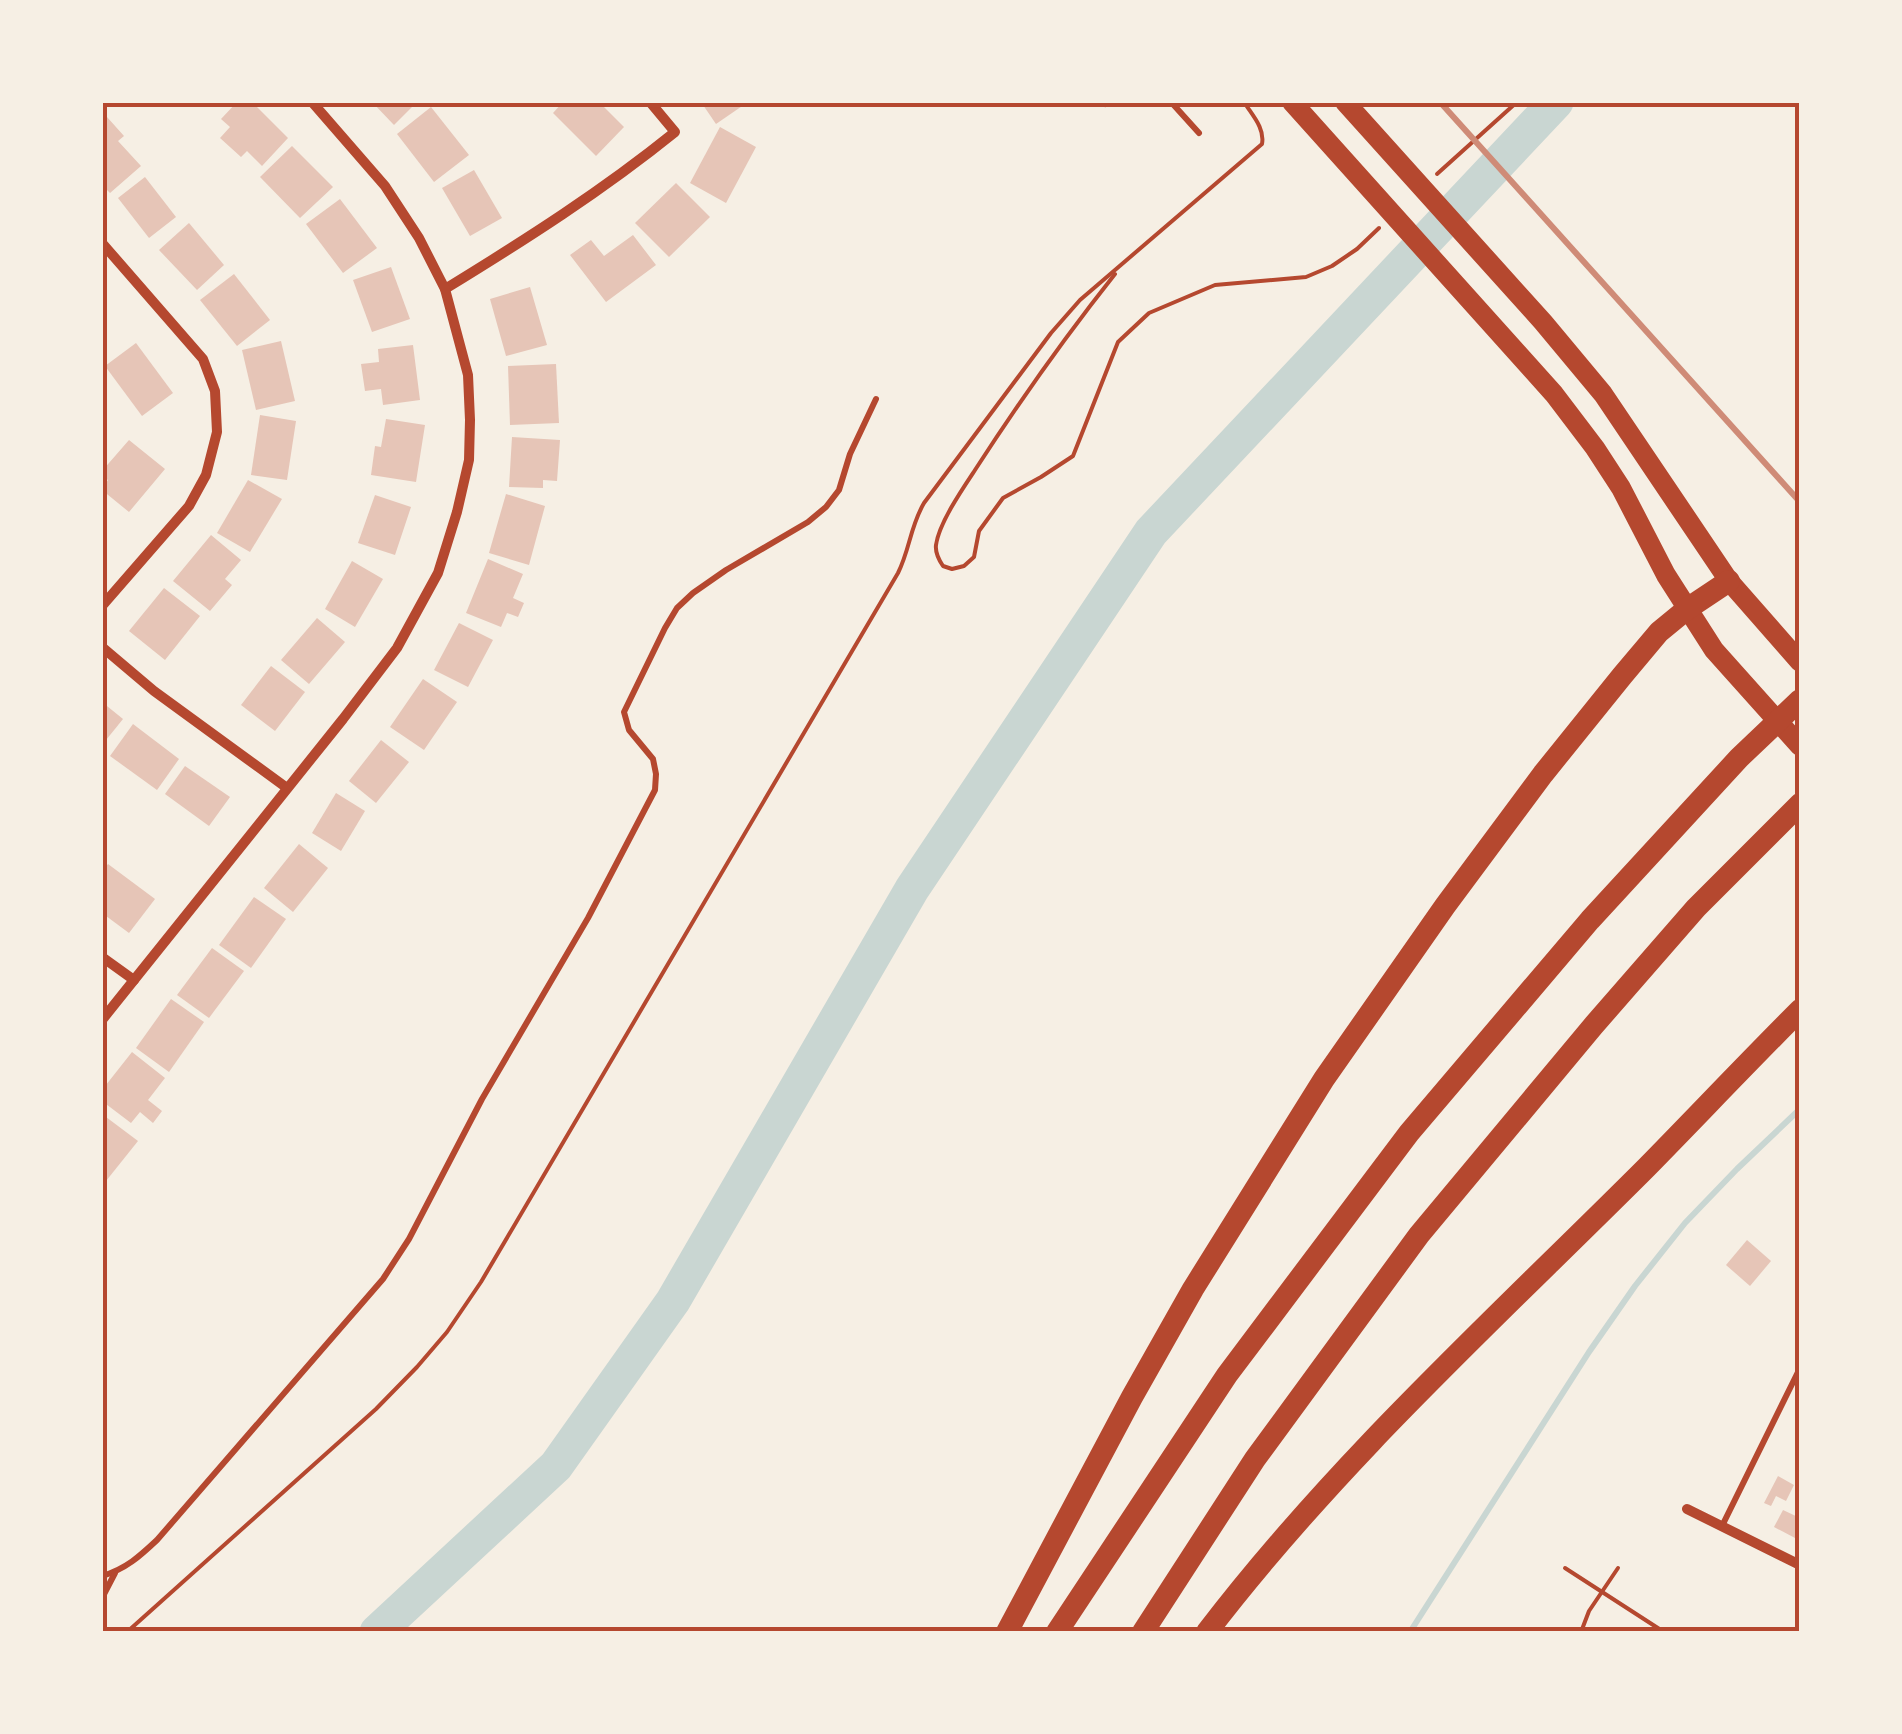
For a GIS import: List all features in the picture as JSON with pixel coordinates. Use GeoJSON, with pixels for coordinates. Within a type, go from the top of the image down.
{"type":"FeatureCollection","features":[{"type":"Feature","properties":{"kind":"highway"},"geometry":{"type":"LineString","coordinates":[[1346,102],[1604,394],[1728,581],[1794,656]]}},
{"type":"Feature","properties":{"kind":"highway"},"geometry":{"type":"LineString","coordinates":[[1292,103],[1554,394],[1621,488],[1686,609],[1714,650],[1800,746]]}},
{"type":"Feature","properties":{"kind":"highway"},"geometry":{"type":"LineString","coordinates":[[1007,1632],[1164,1339],[1324,1079],[1445,906],[1544,774],[1659,632],[1728,581]]}},
{"type":"Feature","properties":{"kind":"highway"},"geometry":{"type":"LineString","coordinates":[[1056,1632],[1227,1374],[1408,1134],[1590,920],[1739,758],[1800,700]]}},
{"type":"Feature","properties":{"kind":"highway"},"geometry":{"type":"LineString","coordinates":[[1143,1632],[1255,1459],[1418,1235],[1696,908],[1800,804]]}},
{"type":"Feature","properties":{"kind":"highway"},"geometry":{"type":"LineString","coordinates":[[1207,1632],[1296,1522],[1356,1456],[1800,1010]]}},
{"type":"Feature","properties":{"kind":"street"},"geometry":{"type":"LineString","coordinates":[[102,1020],[397,648],[438,573],[469,460],[468,375],[445,288],[385,186],[312,102]]}},
{"type":"Feature","properties":{"kind":"street"},"geometry":{"type":"LineString","coordinates":[[445,288],[580,204],[675,132],[650,102]]}},
{"type":"Feature","properties":{"kind":"street"},"geometry":{"type":"LineString","coordinates":[[102,243],[203,360],[215,391],[217,432],[206,474],[189,506],[102,606]]}},
{"type":"Feature","properties":{"kind":"street"},"geometry":{"type":"LineString","coordinates":[[102,647],[154,691],[287,788]]}},
{"type":"Feature","properties":{"kind":"street"},"geometry":{"type":"LineString","coordinates":[[102,958],[134,980]]}},
{"type":"Feature","properties":{"kind":"street"},"geometry":{"type":"LineString","coordinates":[[1687,1509],[1800,1565]]}},
{"type":"Feature","properties":{"kind":"lane"},"geometry":{"type":"LineString","coordinates":[[1171,102],[1199,133]]}},
{"type":"Feature","properties":{"kind":"lane"},"geometry":{"type":"LineString","coordinates":[[102,1576],[135,1562],[157,1540],[370,1294],[410,1239],[482,1099],[588,918],[655,790],[653,759],[629,730],[624,712],[664,628],[693,593],[826,507],[838,490],[876,399]]}},
{"type":"Feature","properties":{"kind":"lane"},"geometry":{"type":"LineString","coordinates":[[1722,1526],[1800,1368]]}},
{"type":"Feature","properties":{"kind":"lane"},"geometry":{"type":"LineString","coordinates":[[102,1598],[115,1572]]}},
{"type":"Feature","properties":{"kind":"path"},"geometry":{"type":"LineString","coordinates":[[127,1632],[376,1409],[447,1332],[481,1282],[898,573],[907,556],[913,522],[924,502],[1080,300],[1262,144],[1260,126],[1244,102]]}},
{"type":"Feature","properties":{"kind":"path"},"geometry":{"type":"LineString","coordinates":[[1121,266],[1008,418],[955,500],[936,544],[943,566],[964,566],[974,557],[979,530],[1003,498],[1073,456],[1118,342],[1148,313],[1215,285],[1306,277]]}},
{"type":"Feature","properties":{"kind":"path"},"geometry":{"type":"LineString","coordinates":[[1565,1568],[1664,1632]]}},
{"type":"Feature","properties":{"kind":"path"},"geometry":{"type":"LineString","coordinates":[[1581,1632],[1589,1611],[1618,1568]]}},
{"type":"Feature","properties":{"kind":"building"},"geometry":{"type":"Polygon","coordinates":[[[237,102],[252,102],[288,138],[262,166],[247,151],[241,157],[220,138],[230,127],[221,119],[237,102]]]}},
{"type":"Feature","properties":{"kind":"building"},"geometry":{"type":"Polygon","coordinates":[[[372,102],[417,102],[394,125],[372,102]]]}},
{"type":"Feature","properties":{"kind":"building"},"geometry":{"type":"Polygon","coordinates":[[[563,102],[599,102],[624,127],[596,156],[553,113],[563,102]]]}},
{"type":"Feature","properties":{"kind":"building"},"geometry":{"type":"Polygon","coordinates":[[[701,102],[748,102],[716,124],[701,102]]]}},
{"type":"Feature","properties":{"kind":"building"},"geometry":{"type":"Polygon","coordinates":[[[431,107],[469,155],[434,182],[397,134],[431,107]]]}},
{"type":"Feature","properties":{"kind":"building"},"geometry":{"type":"Polygon","coordinates":[[[107,117],[124,136],[118,141],[141,166],[110,193],[102,185],[102,122],[107,117]]]}},
{"type":"Feature","properties":{"kind":"building"},"geometry":{"type":"Polygon","coordinates":[[[720,127],[756,147],[726,203],[690,183],[720,127]]]}},
{"type":"Feature","properties":{"kind":"building"},"geometry":{"type":"Polygon","coordinates":[[[292,146],[333,187],[300,218],[260,177],[292,146]]]}},
{"type":"Feature","properties":{"kind":"building"},"geometry":{"type":"Polygon","coordinates":[[[474,170],[502,218],[470,236],[442,188],[474,170]]]}},
{"type":"Feature","properties":{"kind":"building"},"geometry":{"type":"Polygon","coordinates":[[[145,177],[176,217],[149,238],[118,198],[145,177]]]}},
{"type":"Feature","properties":{"kind":"building"},"geometry":{"type":"Polygon","coordinates":[[[676,183],[710,217],[669,257],[635,223],[676,183]]]}},
{"type":"Feature","properties":{"kind":"building"},"geometry":{"type":"Polygon","coordinates":[[[340,199],[377,248],[343,273],[306,224],[340,199]]]}},
{"type":"Feature","properties":{"kind":"building"},"geometry":{"type":"Polygon","coordinates":[[[189,223],[224,265],[197,290],[159,250],[189,223]]]}},
{"type":"Feature","properties":{"kind":"building"},"geometry":{"type":"Polygon","coordinates":[[[633,235],[656,265],[606,302],[570,255],[591,240],[604,256],[633,235]]]}},
{"type":"Feature","properties":{"kind":"building"},"geometry":{"type":"Polygon","coordinates":[[[391,267],[410,319],[372,332],[353,280],[391,267]]]}},
{"type":"Feature","properties":{"kind":"building"},"geometry":{"type":"Polygon","coordinates":[[[234,274],[270,320],[237,346],[200,300],[234,274]]]}},
{"type":"Feature","properties":{"kind":"building"},"geometry":{"type":"Polygon","coordinates":[[[530,287],[547,345],[506,356],[490,299],[530,287]]]}},
{"type":"Feature","properties":{"kind":"building"},"geometry":{"type":"Polygon","coordinates":[[[281,341],[295,401],[256,410],[242,350],[281,341]]]}},
{"type":"Feature","properties":{"kind":"building"},"geometry":{"type":"Polygon","coordinates":[[[136,343],[173,393],[142,416],[105,366],[136,343]]]}},
{"type":"Feature","properties":{"kind":"building"},"geometry":{"type":"Polygon","coordinates":[[[413,345],[420,400],[383,405],[381,389],[365,391],[361,364],[379,362],[378,349],[413,345]]]}},
{"type":"Feature","properties":{"kind":"building"},"geometry":{"type":"Polygon","coordinates":[[[556,364],[559,423],[510,425],[508,366],[556,364]]]}},
{"type":"Feature","properties":{"kind":"building"},"geometry":{"type":"Polygon","coordinates":[[[260,415],[296,421],[287,480],[251,475],[260,415]]]}},
{"type":"Feature","properties":{"kind":"building"},"geometry":{"type":"Polygon","coordinates":[[[386,419],[425,425],[416,482],[371,475],[375,446],[381,447],[386,419]]]}},
{"type":"Feature","properties":{"kind":"building"},"geometry":{"type":"Polygon","coordinates":[[[512,437],[560,440],[557,481],[543,480],[543,488],[509,487],[512,437]]]}},
{"type":"Feature","properties":{"kind":"building"},"geometry":{"type":"Polygon","coordinates":[[[129,440],[165,469],[129,512],[102,490],[108,480],[102,471],[129,440]]]}},
{"type":"Feature","properties":{"kind":"building"},"geometry":{"type":"Polygon","coordinates":[[[248,480],[282,499],[250,552],[217,533],[248,480]]]}},
{"type":"Feature","properties":{"kind":"building"},"geometry":{"type":"Polygon","coordinates":[[[506,494],[545,506],[529,565],[489,553],[506,494]]]}},
{"type":"Feature","properties":{"kind":"building"},"geometry":{"type":"Polygon","coordinates":[[[375,495],[411,507],[395,555],[358,543],[375,495]]]}},
{"type":"Feature","properties":{"kind":"building"},"geometry":{"type":"Polygon","coordinates":[[[211,535],[241,560],[225,579],[232,585],[210,611],[173,581],[211,535]]]}},
{"type":"Feature","properties":{"kind":"building"},"geometry":{"type":"Polygon","coordinates":[[[488,559],[523,574],[513,598],[524,603],[518,617],[507,613],[501,627],[466,613],[488,559]]]}},
{"type":"Feature","properties":{"kind":"building"},"geometry":{"type":"Polygon","coordinates":[[[352,561],[383,579],[355,627],[325,609],[352,561]]]}},
{"type":"Feature","properties":{"kind":"building"},"geometry":{"type":"Polygon","coordinates":[[[164,588],[200,616],[165,660],[129,631],[164,588]]]}},
{"type":"Feature","properties":{"kind":"building"},"geometry":{"type":"Polygon","coordinates":[[[317,618],[345,642],[309,684],[281,660],[317,618]]]}},
{"type":"Feature","properties":{"kind":"building"},"geometry":{"type":"Polygon","coordinates":[[[459,623],[493,640],[468,687],[434,670],[459,623]]]}},
{"type":"Feature","properties":{"kind":"building"},"geometry":{"type":"Polygon","coordinates":[[[271,666],[305,692],[275,731],[241,705],[271,666]]]}},
{"type":"Feature","properties":{"kind":"building"},"geometry":{"type":"Polygon","coordinates":[[[423,679],[457,702],[424,750],[390,727],[423,679]]]}},
{"type":"Feature","properties":{"kind":"building"},"geometry":{"type":"Polygon","coordinates":[[[102,702],[123,719],[102,745],[102,702]]]}},
{"type":"Feature","properties":{"kind":"building"},"geometry":{"type":"Polygon","coordinates":[[[133,724],[179,759],[157,790],[110,756],[133,724]]]}},
{"type":"Feature","properties":{"kind":"building"},"geometry":{"type":"Polygon","coordinates":[[[381,740],[409,762],[376,803],[349,781],[381,740]]]}},
{"type":"Feature","properties":{"kind":"building"},"geometry":{"type":"Polygon","coordinates":[[[185,766],[230,797],[209,826],[165,794],[185,766]]]}},
{"type":"Feature","properties":{"kind":"building"},"geometry":{"type":"Polygon","coordinates":[[[336,793],[365,811],[341,851],[312,833],[336,793]]]}},
{"type":"Feature","properties":{"kind":"building"},"geometry":{"type":"Polygon","coordinates":[[[299,844],[328,868],[293,912],[264,888],[299,844]]]}},
{"type":"Feature","properties":{"kind":"building"},"geometry":{"type":"Polygon","coordinates":[[[108,864],[155,899],[129,933],[102,913],[102,872],[108,864]]]}},
{"type":"Feature","properties":{"kind":"building"},"geometry":{"type":"Polygon","coordinates":[[[254,897],[286,919],[251,968],[219,945],[254,897]]]}},
{"type":"Feature","properties":{"kind":"building"},"geometry":{"type":"Polygon","coordinates":[[[212,948],[244,971],[209,1018],[177,995],[212,948]]]}},
{"type":"Feature","properties":{"kind":"building"},"geometry":{"type":"Polygon","coordinates":[[[171,999],[204,1022],[169,1072],[136,1048],[171,999]]]}},
{"type":"Feature","properties":{"kind":"building"},"geometry":{"type":"Polygon","coordinates":[[[132,1052],[165,1078],[148,1100],[162,1111],[153,1123],[140,1112],[131,1123],[102,1101],[102,1090],[132,1052]]]}},
{"type":"Feature","properties":{"kind":"building"},"geometry":{"type":"Polygon","coordinates":[[[102,1114],[138,1141],[102,1186],[102,1114]]]}},
{"type":"Feature","properties":{"kind":"building"},"geometry":{"type":"Polygon","coordinates":[[[1747,1240],[1771,1261],[1750,1286],[1726,1265],[1747,1240]]]}},
{"type":"Feature","properties":{"kind":"building"},"geometry":{"type":"Polygon","coordinates":[[[1778,1476],[1794,1485],[1786,1501],[1776,1496],[1771,1506],[1764,1503],[1778,1476]]]}},
{"type":"Feature","properties":{"kind":"building"},"geometry":{"type":"Polygon","coordinates":[[[1783,1510],[1800,1518],[1795,1538],[1774,1527],[1783,1510]]]}},
{"type":"Feature","properties":{"kind":"waterway"},"geometry":{"type":"LineString","coordinates":[[377,1632],[556,1466],[673,1301],[912,889],[1151,532],[1556,102]]}},
{"type":"Feature","properties":{"kind":"waterway"},"geometry":{"type":"LineString","coordinates":[[1410,1632],[1635,1286],[1685,1223],[1800,1109]]}},
{"type":"Feature","properties":{"kind":"railway"},"geometry":{"type":"LineString","coordinates":[[1440,102],[1800,502]]}}]}
